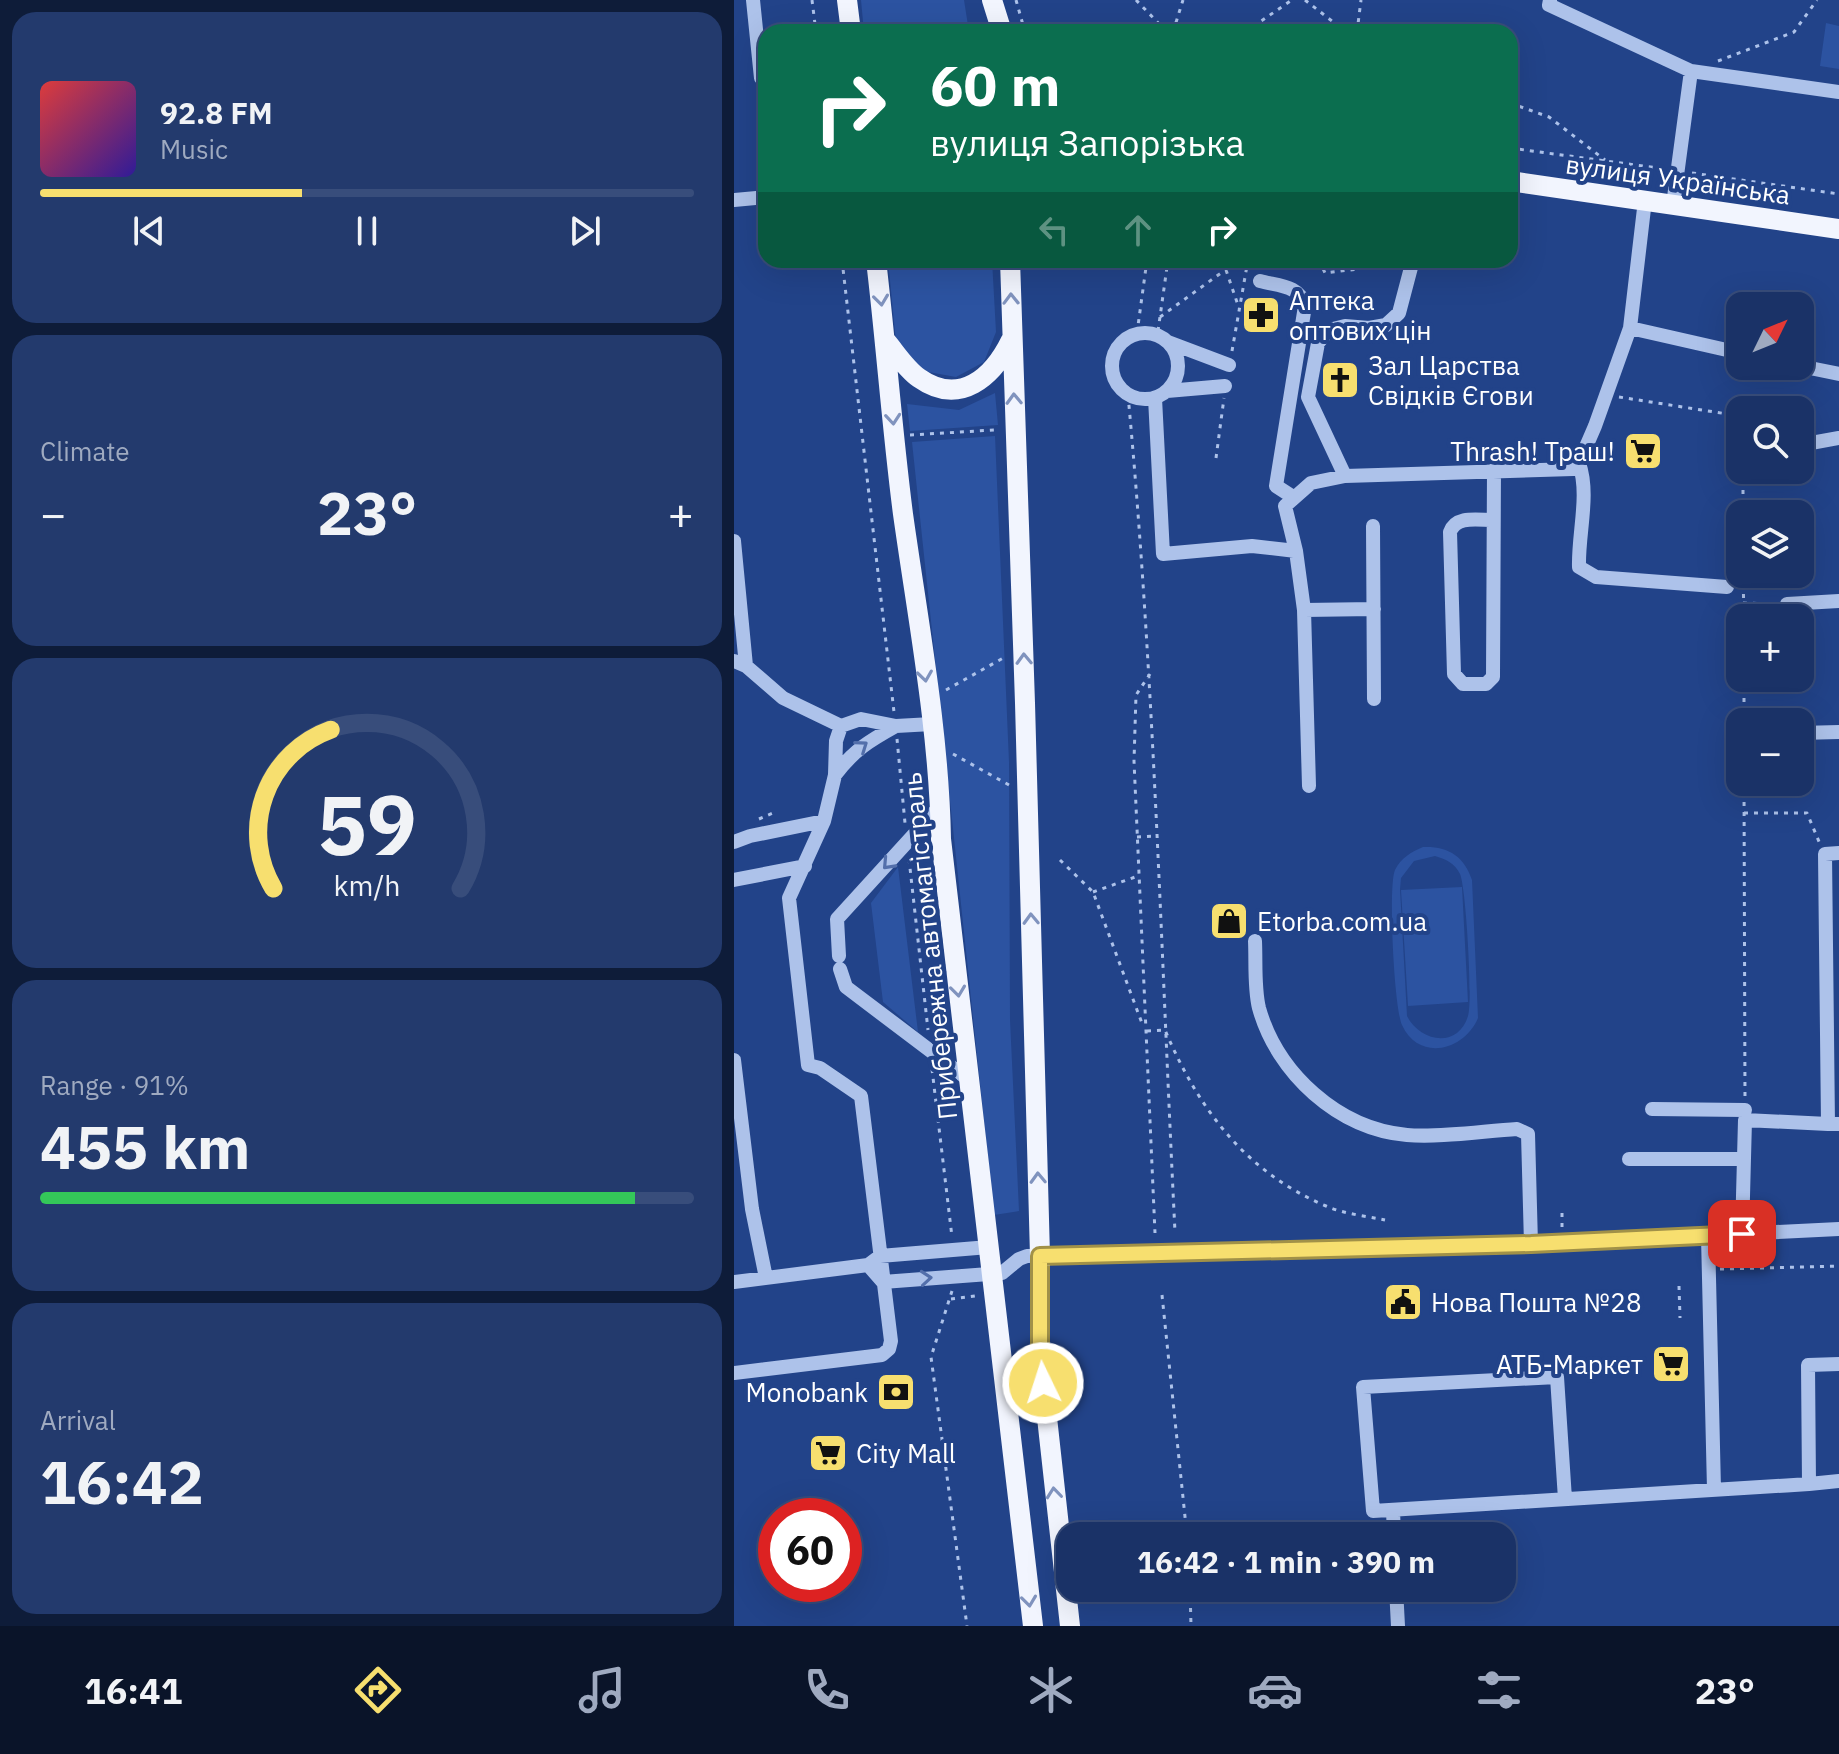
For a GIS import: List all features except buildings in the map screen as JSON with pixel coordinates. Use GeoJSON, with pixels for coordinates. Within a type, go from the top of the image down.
{"type":"FeatureCollection","features":[{"type":"Feature","properties":{"kind":"main road"},"geometry":{"type":"LineString","coordinates":[[847,0],[850,24]]}},
{"type":"Feature","properties":{"kind":"main road"},"geometry":{"type":"LineString","coordinates":[[990,0],[990,24]]}},
{"type":"Feature","properties":{"kind":"main road"},"geometry":{"type":"LineString","coordinates":[[990,0],[999,24]]}},
{"type":"Feature","properties":{"kind":"main road","name":"вулиця Українська"},"geometry":{"type":"LineString","coordinates":[[1518,182],[1839,229]]}},
{"type":"Feature","properties":{"kind":"main road","name":"Прибережна автомагістраль"},"geometry":{"type":"LineString","coordinates":[[877,268],[897,470],[932,724],[941,839],[1008,1436],[1033,1626]]}},
{"type":"Feature","properties":{"kind":"main road"},"geometry":{"type":"LineString","coordinates":[[1010,268],[1025,703],[1040,1354],[1070,1626]]}},
{"type":"Feature","properties":{"kind":"main road"},"geometry":{"type":"LineString","coordinates":[[886,341],[916,377],[942,390],[971,385],[984,379],[1001,361],[1012,338]]}},
{"type":"Feature","properties":{"kind":"street"},"geometry":{"type":"LineString","coordinates":[[753,0],[758,49]]}},
{"type":"Feature","properties":{"kind":"street"},"geometry":{"type":"LineString","coordinates":[[1546,2],[1691,71],[1839,92]]}},
{"type":"Feature","properties":{"kind":"street"},"geometry":{"type":"LineString","coordinates":[[1673,205],[1691,71]]}},
{"type":"Feature","properties":{"kind":"street"},"geometry":{"type":"LineString","coordinates":[[734,200],[758,198]]}},
{"type":"Feature","properties":{"kind":"street"},"geometry":{"type":"LineString","coordinates":[[1309,786],[1304,610],[1296,551],[1285,506],[1311,483],[1345,476],[1573,469],[1579,463],[1595,426],[1630,328],[1645,200]]}},
{"type":"Feature","properties":{"kind":"street"},"geometry":{"type":"LineString","coordinates":[[1345,476],[1308,397],[1318,343],[1329,330],[1345,326],[1369,328],[1386,325],[1399,313],[1411,268]]}},
{"type":"Feature","properties":{"kind":"street"},"geometry":{"type":"LineString","coordinates":[[1260,281],[1300,293],[1305,306],[1276,486],[1293,497]]}},
{"type":"Feature","properties":{"kind":"street"},"geometry":{"type":"LineString","coordinates":[[1630,328],[1726,350]]}},
{"type":"Feature","properties":{"kind":"street"},"geometry":{"type":"LineString","coordinates":[[1225,386],[1141,399],[1128,395],[1119,387],[1111,365],[1119,345],[1137,333],[1162,338],[1229,365]]}},
{"type":"Feature","properties":{"kind":"street"},"geometry":{"type":"LineString","coordinates":[[1162,338],[1176,353],[1178,366],[1175,380],[1161,394],[1163,554],[1252,546],[1296,551]]}},
{"type":"Feature","properties":{"kind":"street"},"geometry":{"type":"LineString","coordinates":[[1814,369],[1839,374]]}},
{"type":"Feature","properties":{"kind":"street"},"geometry":{"type":"LineString","coordinates":[[1814,442],[1839,438]]}},
{"type":"Feature","properties":{"kind":"street"},"geometry":{"type":"LineString","coordinates":[[1579,463],[1585,480],[1578,541],[1579,567],[1596,577],[1726,587]]}},
{"type":"Feature","properties":{"kind":"street"},"geometry":{"type":"LineString","coordinates":[[1493,520],[1458,521],[1452,524],[1450,532],[1454,674],[1463,684],[1486,684],[1493,677],[1494,470]]}},
{"type":"Feature","properties":{"kind":"street"},"geometry":{"type":"LineString","coordinates":[[1373,526],[1374,699]]}},
{"type":"Feature","properties":{"kind":"street"},"geometry":{"type":"LineString","coordinates":[[734,541],[740,664],[783,698],[841,726],[861,719],[896,726],[932,724]]}},
{"type":"Feature","properties":{"kind":"street"},"geometry":{"type":"LineString","coordinates":[[1787,604],[1839,601]]}},
{"type":"Feature","properties":{"kind":"street"},"geometry":{"type":"LineString","coordinates":[[1304,610],[1374,609]]}},
{"type":"Feature","properties":{"kind":"street"},"geometry":{"type":"LineString","coordinates":[[734,1373],[882,1355],[889,1349],[891,1341],[883,1282],[874,1260],[861,1096],[820,1068],[808,1065],[789,898],[824,821],[835,775],[836,741],[841,726]]}},
{"type":"Feature","properties":{"kind":"street"},"geometry":{"type":"LineString","coordinates":[[835,775],[851,754],[896,726]]}},
{"type":"Feature","properties":{"kind":"street"},"geometry":{"type":"LineString","coordinates":[[1814,733],[1839,732]]}},
{"type":"Feature","properties":{"kind":"street"},"geometry":{"type":"LineString","coordinates":[[940,806],[837,919],[840,963],[846,987],[969,1080]]}},
{"type":"Feature","properties":{"kind":"street"},"geometry":{"type":"LineString","coordinates":[[734,842],[824,821]]}},
{"type":"Feature","properties":{"kind":"street"},"geometry":{"type":"LineString","coordinates":[[1742,1234],[1745,1120],[1834,1124],[1832,854]]}},
{"type":"Feature","properties":{"kind":"street"},"geometry":{"type":"LineString","coordinates":[[734,880],[805,866]]}},
{"type":"Feature","properties":{"kind":"street"},"geometry":{"type":"LineString","coordinates":[[1255,941],[1259,1005],[1275,1051],[1309,1090],[1355,1122],[1407,1135],[1517,1129],[1528,1134],[1531,1244]]}},
{"type":"Feature","properties":{"kind":"street"},"geometry":{"type":"LineString","coordinates":[[734,1060],[752,1209],[766,1278]]}},
{"type":"Feature","properties":{"kind":"street"},"geometry":{"type":"LineString","coordinates":[[1652,1109],[1745,1110]]}},
{"type":"Feature","properties":{"kind":"street"},"geometry":{"type":"LineString","coordinates":[[1629,1159],[1744,1159]]}},
{"type":"Feature","properties":{"kind":"street"},"geometry":{"type":"LineString","coordinates":[[883,1282],[992,1273],[1008,1270],[1024,1257],[1040,1256],[1531,1244],[1839,1229]]}},
{"type":"Feature","properties":{"kind":"street"},"geometry":{"type":"LineString","coordinates":[[1708,1236],[1714,1489]]}},
{"type":"Feature","properties":{"kind":"street"},"geometry":{"type":"LineString","coordinates":[[734,1282],[874,1260],[989,1247]]}},
{"type":"Feature","properties":{"kind":"street"},"geometry":{"type":"LineString","coordinates":[[1809,1484],[1808,1365],[1839,1364]]}},
{"type":"Feature","properties":{"kind":"street"},"geometry":{"type":"LineString","coordinates":[[1565,1499],[1557,1377],[1363,1387],[1373,1511],[1809,1484],[1839,1481]]}},
{"type":"Feature","properties":{"kind":"street"},"geometry":{"type":"LineString","coordinates":[[1393,1510],[1393,1522]]}},
{"type":"Feature","properties":{"kind":"street"},"geometry":{"type":"LineString","coordinates":[[1397,1602],[1398,1626]]}},
{"type":"Feature","properties":{"kind":"path"},"geometry":{"type":"LineString","coordinates":[[812,0],[815,24]]}},
{"type":"Feature","properties":{"kind":"path"},"geometry":{"type":"LineString","coordinates":[[1016,0],[1023,24]]}},
{"type":"Feature","properties":{"kind":"path"},"geometry":{"type":"LineString","coordinates":[[1136,0],[1162,24]]}},
{"type":"Feature","properties":{"kind":"path"},"geometry":{"type":"LineString","coordinates":[[1173,24],[1183,0]]}},
{"type":"Feature","properties":{"kind":"path"},"geometry":{"type":"LineString","coordinates":[[1257,24],[1292,0]]}},
{"type":"Feature","properties":{"kind":"path"},"geometry":{"type":"LineString","coordinates":[[1305,0],[1336,24]]}},
{"type":"Feature","properties":{"kind":"path"},"geometry":{"type":"LineString","coordinates":[[1358,24],[1361,0]]}},
{"type":"Feature","properties":{"kind":"path"},"geometry":{"type":"LineString","coordinates":[[1691,71],[1794,32],[1817,0]]}},
{"type":"Feature","properties":{"kind":"path"},"geometry":{"type":"LineString","coordinates":[[1518,106],[1549,117],[1606,161]]}},
{"type":"Feature","properties":{"kind":"path"},"geometry":{"type":"LineString","coordinates":[[843,268],[954,1250]]}},
{"type":"Feature","properties":{"kind":"path"},"geometry":{"type":"LineString","coordinates":[[1137,333],[1146,268]]}},
{"type":"Feature","properties":{"kind":"path"},"geometry":{"type":"LineString","coordinates":[[1162,338],[1160,317],[1167,268]]}},
{"type":"Feature","properties":{"kind":"path"},"geometry":{"type":"LineString","coordinates":[[1160,317],[1229,268]]}},
{"type":"Feature","properties":{"kind":"path"},"geometry":{"type":"LineString","coordinates":[[1323,268],[1325,273],[1358,269]]}},
{"type":"Feature","properties":{"kind":"path"},"geometry":{"type":"LineString","coordinates":[[1226,270],[1239,309]]}},
{"type":"Feature","properties":{"kind":"path"},"geometry":{"type":"LineString","coordinates":[[1128,395],[1150,674],[1175,1232]]}},
{"type":"Feature","properties":{"kind":"path"},"geometry":{"type":"LineString","coordinates":[[1619,397],[1726,414]]}},
{"type":"Feature","properties":{"kind":"path"},"geometry":{"type":"LineString","coordinates":[[903,436],[994,430]]}},
{"type":"Feature","properties":{"kind":"path"},"geometry":{"type":"LineString","coordinates":[[1743,588],[1743,603],[1787,604]]}},
{"type":"Feature","properties":{"kind":"path"},"geometry":{"type":"LineString","coordinates":[[937,695],[1005,657]]}},
{"type":"Feature","properties":{"kind":"path"},"geometry":{"type":"LineString","coordinates":[[1150,674],[1136,695],[1134,761],[1155,1233]]}},
{"type":"Feature","properties":{"kind":"path"},"geometry":{"type":"LineString","coordinates":[[943,749],[1009,785]]}},
{"type":"Feature","properties":{"kind":"path"},"geometry":{"type":"LineString","coordinates":[[1744,796],[1745,1110]]}},
{"type":"Feature","properties":{"kind":"path"},"geometry":{"type":"LineString","coordinates":[[1744,813],[1807,813],[1832,854]]}},
{"type":"Feature","properties":{"kind":"path"},"geometry":{"type":"LineString","coordinates":[[1137,837],[1157,836]]}},
{"type":"Feature","properties":{"kind":"path"},"geometry":{"type":"LineString","coordinates":[[1060,860],[1093,892],[1146,1031]]}},
{"type":"Feature","properties":{"kind":"path"},"geometry":{"type":"LineString","coordinates":[[1093,892],[1139,876]]}},
{"type":"Feature","properties":{"kind":"path"},"geometry":{"type":"LineString","coordinates":[[1146,1031],[1165,1030]]}},
{"type":"Feature","properties":{"kind":"path"},"geometry":{"type":"LineString","coordinates":[[1165,1030],[1183,1073],[1211,1117],[1245,1155],[1284,1183],[1327,1207],[1385,1220]]}},
{"type":"Feature","properties":{"kind":"path"},"geometry":{"type":"LineString","coordinates":[[1562,1213],[1562,1228]]}},
{"type":"Feature","properties":{"kind":"path"},"geometry":{"type":"LineString","coordinates":[[1709,1270],[1839,1266]]}},
{"type":"Feature","properties":{"kind":"path"},"geometry":{"type":"LineString","coordinates":[[956,1276],[931,1357],[967,1626]]}},
{"type":"Feature","properties":{"kind":"path"},"geometry":{"type":"LineString","coordinates":[[1679,1286],[1680,1318]]}},
{"type":"Feature","properties":{"kind":"path"},"geometry":{"type":"LineString","coordinates":[[1162,1295],[1186,1522]]}},
{"type":"Feature","properties":{"kind":"path"},"geometry":{"type":"LineString","coordinates":[[949,1300],[975,1296]]}},
{"type":"Feature","properties":{"kind":"path"},"geometry":{"type":"LineString","coordinates":[[1190,1602],[1191,1626]]}},
{"type":"Feature","properties":{"kind":"shaded area"},"geometry":{"type":"Polygon","coordinates":[[[861,0],[964,0],[968,24],[863,24],[861,0]]]}},
{"type":"Feature","properties":{"kind":"shaded area"},"geometry":{"type":"Polygon","coordinates":[[[1826,23],[1839,26],[1839,69],[1820,66],[1826,23]]]}},
{"type":"Feature","properties":{"kind":"shaded area"},"geometry":{"type":"Polygon","coordinates":[[[889,268],[992,268],[996,332],[984,362],[956,377],[923,371],[896,342],[889,268]]]}},
{"type":"Feature","properties":{"kind":"shaded area"},"geometry":{"type":"Polygon","coordinates":[[[995,393],[998,425],[910,431],[907,404],[959,410],[995,393]]]}},
{"type":"Feature","properties":{"kind":"shaded area"},"geometry":{"type":"Polygon","coordinates":[[[995,436],[1009,762],[1010,1020],[1019,1211],[994,1215],[912,442],[995,436]]]}},
{"type":"Feature","properties":{"kind":"shaded area"},"geometry":{"type":"Polygon","coordinates":[[[1423,847],[1440,848],[1454,854],[1472,880],[1478,1018],[1463,1038],[1441,1048],[1419,1044],[1402,1025],[1394,972],[1392,921],[1395,870],[1407,856],[1423,847]],[[1435,856],[1414,861],[1401,878],[1400,889],[1407,1016],[1421,1032],[1439,1038],[1456,1034],[1463,1027],[1468,1016],[1470,990],[1460,874],[1449,862],[1435,856]]]}},
{"type":"Feature","properties":{"kind":"shaded area"},"geometry":{"type":"Polygon","coordinates":[[[898,867],[918,1032],[883,1002],[871,903],[898,867]]]}},
{"type":"Feature","properties":{"kind":"shaded area"},"geometry":{"type":"Polygon","coordinates":[[[1462,887],[1468,1002],[1408,1006],[1401,890],[1462,887]]]}},
{"type":"Feature","properties":{"kind":"place","name":"Аптека оптових цін"},"geometry":{"type":"Point","coordinates":[1261,315]}},
{"type":"Feature","properties":{"kind":"place","name":"Зал Царства Свідків Єгови"},"geometry":{"type":"Point","coordinates":[1340,380]}},
{"type":"Feature","properties":{"kind":"place","name":"Thrash! Траш!"},"geometry":{"type":"Point","coordinates":[1643,451]}},
{"type":"Feature","properties":{"kind":"place","name":"Etorba.com.ua"},"geometry":{"type":"Point","coordinates":[1229,921]}},
{"type":"Feature","properties":{"kind":"place","name":"Нова Пошта №28"},"geometry":{"type":"Point","coordinates":[1403,1302]}},
{"type":"Feature","properties":{"kind":"place","name":"АТБ-Маркет"},"geometry":{"type":"Point","coordinates":[1671,1364]}},
{"type":"Feature","properties":{"kind":"place","name":"Monobank"},"geometry":{"type":"Point","coordinates":[896,1392]}},
{"type":"Feature","properties":{"kind":"place","name":"City Mall"},"geometry":{"type":"Point","coordinates":[828,1453]}},
{"type":"Feature","properties":{"kind":"route"},"geometry":{"type":"LineString","coordinates":[[1043,1383],[1040,1256],[1531,1244],[1742,1234]]}}]}
